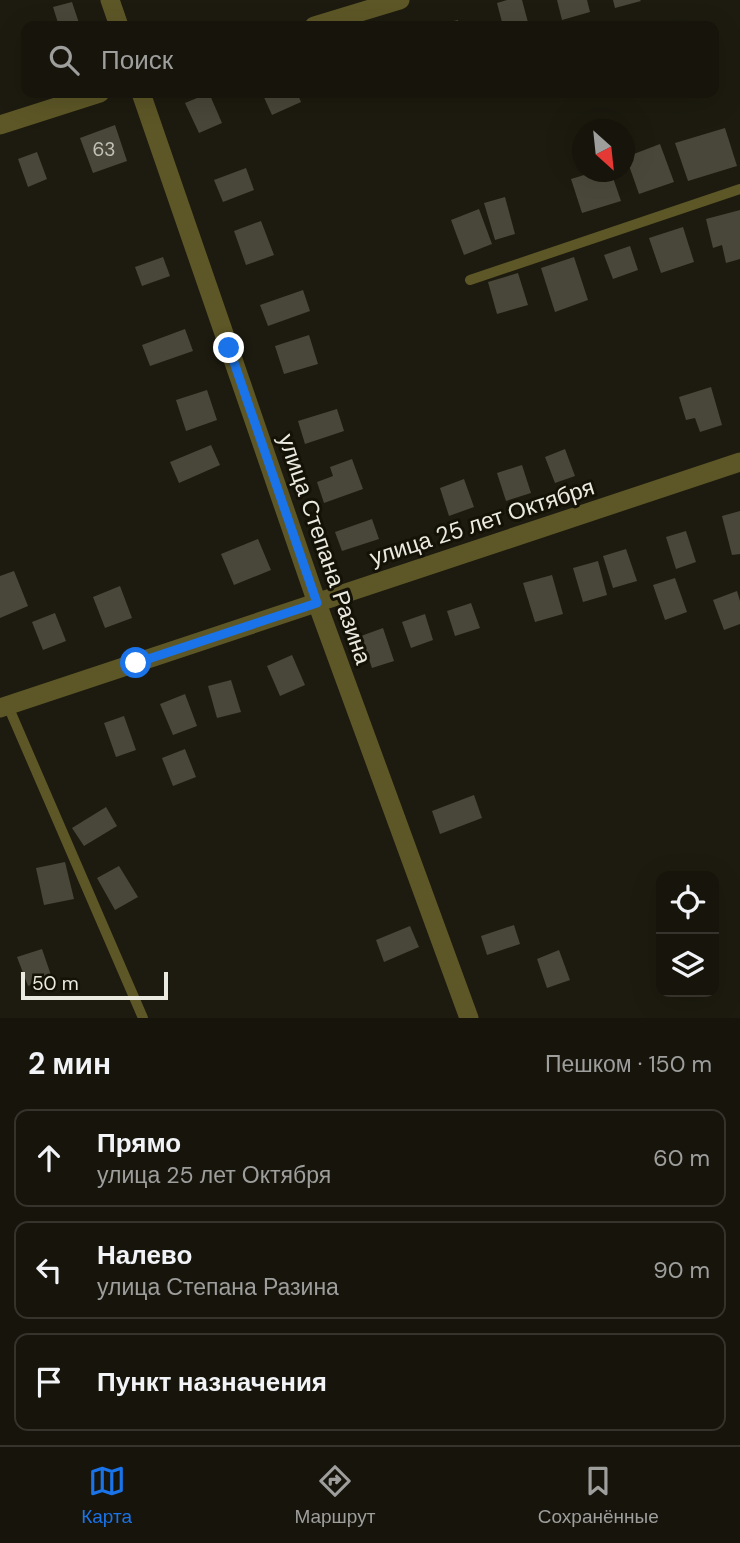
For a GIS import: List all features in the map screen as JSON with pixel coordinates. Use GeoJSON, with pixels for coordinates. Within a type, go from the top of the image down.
{"type":"FeatureCollection","features":[{"type":"Feature","properties":{"kind":"street"},"geometry":{"type":"LineString","coordinates":[[110,0],[117,21]]}},
{"type":"Feature","properties":{"kind":"street"},"geometry":{"type":"LineString","coordinates":[[331,21],[400,0]]}},
{"type":"Feature","properties":{"kind":"street"},"geometry":{"type":"LineString","coordinates":[[0,125],[84,98]]}},
{"type":"Feature","properties":{"kind":"street","name":"улица Степана Разина"},"geometry":{"type":"LineString","coordinates":[[143,98],[317,603],[469,1018]]}},
{"type":"Feature","properties":{"kind":"street","name":"улица 25 лет Октября"},"geometry":{"type":"LineString","coordinates":[[4,707],[740,462]]}},
{"type":"Feature","properties":{"kind":"lane"},"geometry":{"type":"LineString","coordinates":[[470,280],[740,190]]}},
{"type":"Feature","properties":{"kind":"lane"},"geometry":{"type":"LineString","coordinates":[[4,707],[143,1018]]}},
{"type":"Feature","properties":{"kind":"building"},"geometry":{"type":"Polygon","coordinates":[[[522,0],[528,21],[502,21],[497,3],[522,0]]]}},
{"type":"Feature","properties":{"kind":"building"},"geometry":{"type":"Polygon","coordinates":[[[557,0],[587,0],[590,12],[562,20],[557,0]]]}},
{"type":"Feature","properties":{"kind":"building"},"geometry":{"type":"Polygon","coordinates":[[[613,0],[640,0],[641,1],[615,8],[613,0]]]}},
{"type":"Feature","properties":{"kind":"building"},"geometry":{"type":"Polygon","coordinates":[[[72,2],[78,21],[57,21],[53,7],[72,2]]]}},
{"type":"Feature","properties":{"kind":"building"},"geometry":{"type":"Polygon","coordinates":[[[197,98],[211,98],[222,123],[199,133],[185,103],[197,98]]]}},
{"type":"Feature","properties":{"kind":"building"},"geometry":{"type":"Polygon","coordinates":[[[264,98],[299,98],[301,102],[272,115],[264,98]]]}},
{"type":"Feature","properties":{"kind":"building"},"geometry":{"type":"Polygon","coordinates":[[[115,125],[127,161],[93,173],[80,138],[115,125]]]}},
{"type":"Feature","properties":{"kind":"building"},"geometry":{"type":"Polygon","coordinates":[[[725,128],[737,166],[688,181],[675,143],[725,128]]]}},
{"type":"Feature","properties":{"kind":"building"},"geometry":{"type":"Polygon","coordinates":[[[660,144],[674,182],[639,194],[635,182],[635,154],[660,144]]]}},
{"type":"Feature","properties":{"kind":"building"},"geometry":{"type":"Polygon","coordinates":[[[37,152],[47,179],[28,187],[18,159],[37,152]]]}},
{"type":"Feature","properties":{"kind":"building"},"geometry":{"type":"Polygon","coordinates":[[[246,168],[254,190],[223,202],[214,180],[246,168]]]}},
{"type":"Feature","properties":{"kind":"building"},"geometry":{"type":"Polygon","coordinates":[[[571,179],[572,182],[614,182],[621,201],[582,213],[571,179]]]}},
{"type":"Feature","properties":{"kind":"building"},"geometry":{"type":"Polygon","coordinates":[[[505,197],[515,234],[495,240],[484,203],[505,197]]]}},
{"type":"Feature","properties":{"kind":"building"},"geometry":{"type":"Polygon","coordinates":[[[479,209],[492,244],[464,255],[451,220],[479,209]]]}},
{"type":"Feature","properties":{"kind":"building"},"geometry":{"type":"Polygon","coordinates":[[[740,210],[740,259],[726,263],[722,245],[713,248],[706,219],[740,210]]]}},
{"type":"Feature","properties":{"kind":"building"},"geometry":{"type":"Polygon","coordinates":[[[261,221],[274,255],[246,265],[234,231],[261,221]]]}},
{"type":"Feature","properties":{"kind":"building"},"geometry":{"type":"Polygon","coordinates":[[[683,227],[694,262],[661,273],[649,238],[683,227]]]}},
{"type":"Feature","properties":{"kind":"building"},"geometry":{"type":"Polygon","coordinates":[[[630,246],[638,270],[613,279],[604,255],[630,246]]]}},
{"type":"Feature","properties":{"kind":"building"},"geometry":{"type":"Polygon","coordinates":[[[163,257],[170,276],[142,286],[135,267],[163,257]]]}},
{"type":"Feature","properties":{"kind":"building"},"geometry":{"type":"Polygon","coordinates":[[[574,257],[588,300],[555,312],[541,268],[574,257]]]}},
{"type":"Feature","properties":{"kind":"building"},"geometry":{"type":"Polygon","coordinates":[[[518,273],[528,305],[497,314],[488,282],[518,273]]]}},
{"type":"Feature","properties":{"kind":"building"},"geometry":{"type":"Polygon","coordinates":[[[303,290],[310,311],[268,326],[260,305],[303,290]]]}},
{"type":"Feature","properties":{"kind":"building"},"geometry":{"type":"Polygon","coordinates":[[[185,329],[193,351],[150,366],[142,345],[185,329]]]}},
{"type":"Feature","properties":{"kind":"building"},"geometry":{"type":"Polygon","coordinates":[[[309,335],[318,364],[284,374],[275,346],[309,335]]]}},
{"type":"Feature","properties":{"kind":"building"},"geometry":{"type":"Polygon","coordinates":[[[711,387],[722,425],[700,432],[695,418],[686,420],[679,397],[711,387]]]}},
{"type":"Feature","properties":{"kind":"building"},"geometry":{"type":"Polygon","coordinates":[[[207,390],[217,420],[186,431],[176,400],[207,390]]]}},
{"type":"Feature","properties":{"kind":"building"},"geometry":{"type":"Polygon","coordinates":[[[337,409],[344,431],[305,444],[298,421],[337,409]]]}},
{"type":"Feature","properties":{"kind":"building"},"geometry":{"type":"Polygon","coordinates":[[[211,445],[220,465],[179,483],[170,462],[211,445]]]}},
{"type":"Feature","properties":{"kind":"building"},"geometry":{"type":"Polygon","coordinates":[[[565,449],[575,476],[555,483],[545,457],[565,449]]]}},
{"type":"Feature","properties":{"kind":"building"},"geometry":{"type":"Polygon","coordinates":[[[352,459],[363,489],[324,503],[317,482],[333,476],[330,467],[352,459]]]}},
{"type":"Feature","properties":{"kind":"building"},"geometry":{"type":"Polygon","coordinates":[[[522,465],[531,493],[506,501],[497,473],[522,465]]]}},
{"type":"Feature","properties":{"kind":"building"},"geometry":{"type":"Polygon","coordinates":[[[464,479],[474,507],[449,516],[440,488],[464,479]]]}},
{"type":"Feature","properties":{"kind":"building"},"geometry":{"type":"Polygon","coordinates":[[[740,511],[740,554],[732,555],[722,516],[740,511]]]}},
{"type":"Feature","properties":{"kind":"building"},"geometry":{"type":"Polygon","coordinates":[[[372,519],[379,539],[342,551],[335,532],[372,519]]]}},
{"type":"Feature","properties":{"kind":"building"},"geometry":{"type":"Polygon","coordinates":[[[686,531],[696,562],[676,569],[666,537],[686,531]]]}},
{"type":"Feature","properties":{"kind":"building"},"geometry":{"type":"Polygon","coordinates":[[[258,539],[271,570],[234,585],[221,554],[258,539]]]}},
{"type":"Feature","properties":{"kind":"building"},"geometry":{"type":"Polygon","coordinates":[[[626,549],[637,581],[613,588],[603,556],[626,549]]]}},
{"type":"Feature","properties":{"kind":"building"},"geometry":{"type":"Polygon","coordinates":[[[598,561],[607,595],[583,602],[573,568],[598,561]]]}},
{"type":"Feature","properties":{"kind":"building"},"geometry":{"type":"Polygon","coordinates":[[[14,571],[28,606],[0,618],[0,576],[14,571]]]}},
{"type":"Feature","properties":{"kind":"building"},"geometry":{"type":"Polygon","coordinates":[[[552,575],[563,614],[535,622],[523,583],[552,575]]]}},
{"type":"Feature","properties":{"kind":"building"},"geometry":{"type":"Polygon","coordinates":[[[675,578],[687,612],[665,620],[653,585],[675,578]]]}},
{"type":"Feature","properties":{"kind":"building"},"geometry":{"type":"Polygon","coordinates":[[[120,586],[132,618],[105,628],[93,597],[120,586]]]}},
{"type":"Feature","properties":{"kind":"building"},"geometry":{"type":"Polygon","coordinates":[[[737,591],[740,624],[724,630],[713,600],[737,591]]]}},
{"type":"Feature","properties":{"kind":"building"},"geometry":{"type":"Polygon","coordinates":[[[471,603],[480,628],[455,636],[447,611],[471,603]]]}},
{"type":"Feature","properties":{"kind":"building"},"geometry":{"type":"Polygon","coordinates":[[[55,613],[66,641],[43,650],[32,622],[55,613]]]}},
{"type":"Feature","properties":{"kind":"building"},"geometry":{"type":"Polygon","coordinates":[[[425,614],[433,640],[411,648],[402,622],[425,614]]]}},
{"type":"Feature","properties":{"kind":"building"},"geometry":{"type":"Polygon","coordinates":[[[383,628],[394,661],[372,668],[361,636],[383,628]]]}},
{"type":"Feature","properties":{"kind":"building"},"geometry":{"type":"Polygon","coordinates":[[[292,655],[305,685],[280,696],[267,666],[292,655]]]}},
{"type":"Feature","properties":{"kind":"building"},"geometry":{"type":"Polygon","coordinates":[[[231,680],[241,712],[217,718],[208,686],[231,680]]]}},
{"type":"Feature","properties":{"kind":"building"},"geometry":{"type":"Polygon","coordinates":[[[185,694],[197,726],[173,735],[160,704],[185,694]]]}},
{"type":"Feature","properties":{"kind":"building"},"geometry":{"type":"Polygon","coordinates":[[[124,716],[136,750],[116,757],[104,723],[124,716]]]}},
{"type":"Feature","properties":{"kind":"building"},"geometry":{"type":"Polygon","coordinates":[[[185,749],[196,777],[173,786],[162,758],[185,749]]]}},
{"type":"Feature","properties":{"kind":"building"},"geometry":{"type":"Polygon","coordinates":[[[474,795],[482,818],[440,834],[432,811],[474,795]]]}},
{"type":"Feature","properties":{"kind":"building"},"geometry":{"type":"Polygon","coordinates":[[[106,807],[117,826],[84,846],[72,828],[106,807]]]}},
{"type":"Feature","properties":{"kind":"building"},"geometry":{"type":"Polygon","coordinates":[[[65,862],[74,899],[44,905],[36,868],[65,862]]]}},
{"type":"Feature","properties":{"kind":"building"},"geometry":{"type":"Polygon","coordinates":[[[119,866],[138,897],[115,910],[97,878],[119,866]]]}},
{"type":"Feature","properties":{"kind":"building"},"geometry":{"type":"Polygon","coordinates":[[[514,925],[520,944],[487,955],[481,936],[514,925]]]}},
{"type":"Feature","properties":{"kind":"building"},"geometry":{"type":"Polygon","coordinates":[[[410,926],[419,947],[384,962],[376,940],[410,926]]]}},
{"type":"Feature","properties":{"kind":"building"},"geometry":{"type":"Polygon","coordinates":[[[42,949],[52,978],[28,986],[17,957],[42,949]]]}},
{"type":"Feature","properties":{"kind":"building"},"geometry":{"type":"Polygon","coordinates":[[[559,950],[570,980],[547,988],[537,959],[559,950]]]}},
{"type":"Feature","properties":{"kind":"route"},"geometry":{"type":"LineString","coordinates":[[136,663],[317,603],[229,348]]}}]}
